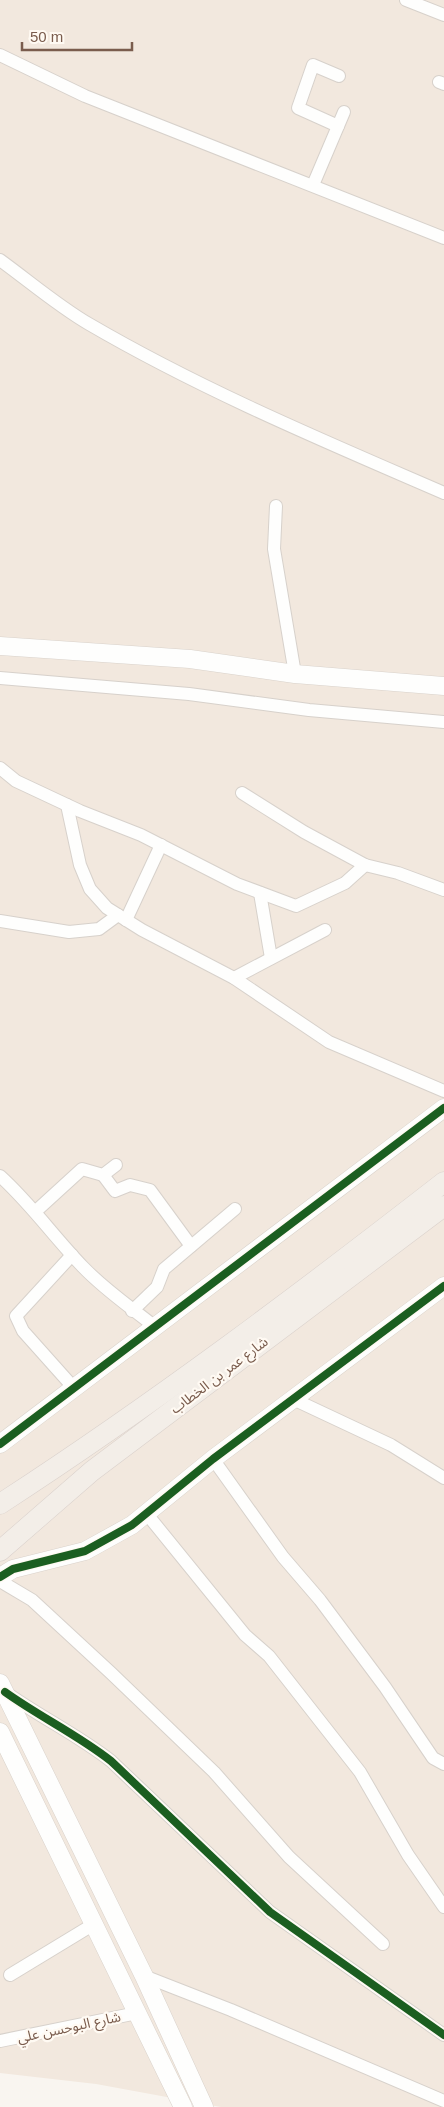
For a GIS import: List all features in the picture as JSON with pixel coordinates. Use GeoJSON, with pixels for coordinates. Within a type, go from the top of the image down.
{"type":"FeatureCollection","features":[{"type":"Feature","properties":{"kind":"main road","name":"شارع عمر بن الخطاب"},"geometry":{"type":"LineString","coordinates":[[0,1504],[86,1449],[171,1388],[444,1182]]}},
{"type":"Feature","properties":{"kind":"main road","name":"شارع عمر بن الخطاب"},"geometry":{"type":"LineString","coordinates":[[0,1551],[92,1470],[444,1206]]}},
{"type":"Feature","properties":{"kind":"street"},"geometry":{"type":"LineString","coordinates":[[406,0],[444,15]]}},
{"type":"Feature","properties":{"kind":"street"},"geometry":{"type":"LineString","coordinates":[[0,54],[85,96],[444,238]]}},
{"type":"Feature","properties":{"kind":"street"},"geometry":{"type":"LineString","coordinates":[[338,126],[298,108],[313,65],[339,76]]}},
{"type":"Feature","properties":{"kind":"street"},"geometry":{"type":"LineString","coordinates":[[313,185],[344,112]]}},
{"type":"Feature","properties":{"kind":"street"},"geometry":{"type":"LineString","coordinates":[[0,260],[88,323],[185,376],[304,432],[444,493]]}},
{"type":"Feature","properties":{"kind":"street"},"geometry":{"type":"LineString","coordinates":[[276,506],[274,549],[295,674]]}},
{"type":"Feature","properties":{"kind":"street"},"geometry":{"type":"LineString","coordinates":[[0,646],[190,659],[295,674],[444,686]]}},
{"type":"Feature","properties":{"kind":"street"},"geometry":{"type":"LineString","coordinates":[[0,678],[189,694],[309,710],[444,722]]}},
{"type":"Feature","properties":{"kind":"street"},"geometry":{"type":"LineString","coordinates":[[0,768],[16,781],[67,805],[161,845],[237,884],[296,906],[344,883],[365,865]]}},
{"type":"Feature","properties":{"kind":"street"},"geometry":{"type":"LineString","coordinates":[[242,793],[304,832],[365,865],[398,872],[444,890]]}},
{"type":"Feature","properties":{"kind":"street"},"geometry":{"type":"LineString","coordinates":[[67,805],[80,865],[90,890],[107,908],[234,978],[328,1042],[444,1091]]}},
{"type":"Feature","properties":{"kind":"street"},"geometry":{"type":"LineString","coordinates":[[0,921],[69,932],[99,929],[122,917],[161,845]]}},
{"type":"Feature","properties":{"kind":"street"},"geometry":{"type":"LineString","coordinates":[[260,893],[271,958]]}},
{"type":"Feature","properties":{"kind":"street"},"geometry":{"type":"LineString","coordinates":[[234,978],[325,930]]}},
{"type":"Feature","properties":{"kind":"street"},"geometry":{"type":"LineString","coordinates":[[0,1444],[444,1108]]}},
{"type":"Feature","properties":{"kind":"street"},"geometry":{"type":"LineString","coordinates":[[103,1175],[116,1165]]}},
{"type":"Feature","properties":{"kind":"street"},"geometry":{"type":"LineString","coordinates":[[36,1211],[82,1169],[103,1175],[115,1191],[130,1185],[150,1190],[191,1246]]}},
{"type":"Feature","properties":{"kind":"street"},"geometry":{"type":"LineString","coordinates":[[0,1176],[36,1211],[72,1255],[110,1294],[154,1326]]}},
{"type":"Feature","properties":{"kind":"street"},"geometry":{"type":"LineString","coordinates":[[132,1311],[157,1287],[164,1269],[235,1209]]}},
{"type":"Feature","properties":{"kind":"street"},"geometry":{"type":"LineString","coordinates":[[72,1255],[16,1316],[24,1331],[73,1387]]}},
{"type":"Feature","properties":{"kind":"street"},"geometry":{"type":"LineString","coordinates":[[0,1577],[13,1569],[85,1552],[132,1525],[212,1459],[444,1286]]}},
{"type":"Feature","properties":{"kind":"street"},"geometry":{"type":"LineString","coordinates":[[293,1399],[391,1444],[444,1478]]}},
{"type":"Feature","properties":{"kind":"street"},"geometry":{"type":"LineString","coordinates":[[212,1459],[283,1557],[320,1600],[385,1687],[433,1758],[444,1764]]}},
{"type":"Feature","properties":{"kind":"street"},"geometry":{"type":"LineString","coordinates":[[146,1513],[245,1635],[269,1656],[360,1772],[408,1855],[444,1908]]}},
{"type":"Feature","properties":{"kind":"street"},"geometry":{"type":"LineString","coordinates":[[0,1581],[32,1600],[111,1672],[214,1772],[289,1857],[383,1944]]}},
{"type":"Feature","properties":{"kind":"street"},"geometry":{"type":"LineString","coordinates":[[3,1688],[144,1976],[204,2107]]}},
{"type":"Feature","properties":{"kind":"street"},"geometry":{"type":"LineString","coordinates":[[3,1688],[38,1716],[88,1743],[103,1755],[270,1912],[444,2035]]}},
{"type":"Feature","properties":{"kind":"street"},"geometry":{"type":"LineString","coordinates":[[0,1732],[183,2107]]}},
{"type":"Feature","properties":{"kind":"street"},"geometry":{"type":"LineString","coordinates":[[10,1975],[94,1924]]}},
{"type":"Feature","properties":{"kind":"street"},"geometry":{"type":"LineString","coordinates":[[144,1976],[231,2010],[444,2101]]}},
{"type":"Feature","properties":{"kind":"street","name":"شارع البوحسن علي"},"geometry":{"type":"LineString","coordinates":[[0,2040],[137,2013]]}},
{"type":"Feature","properties":{"kind":"shaded area"},"geometry":{"type":"Polygon","coordinates":[[[0,0],[444,0],[444,2107],[221,2107],[96,2084],[0,2073],[0,0]]]}},
{"type":"Feature","properties":{"kind":"cycle path"},"geometry":{"type":"LineString","coordinates":[[0,1444],[444,1108]]}},
{"type":"Feature","properties":{"kind":"cycle path"},"geometry":{"type":"LineString","coordinates":[[0,1577],[13,1569],[85,1551],[132,1525],[213,1459],[444,1286]]}},
{"type":"Feature","properties":{"kind":"cycle path"},"geometry":{"type":"LineString","coordinates":[[5,1692],[111,1761],[270,1912],[444,2035]]}}]}
